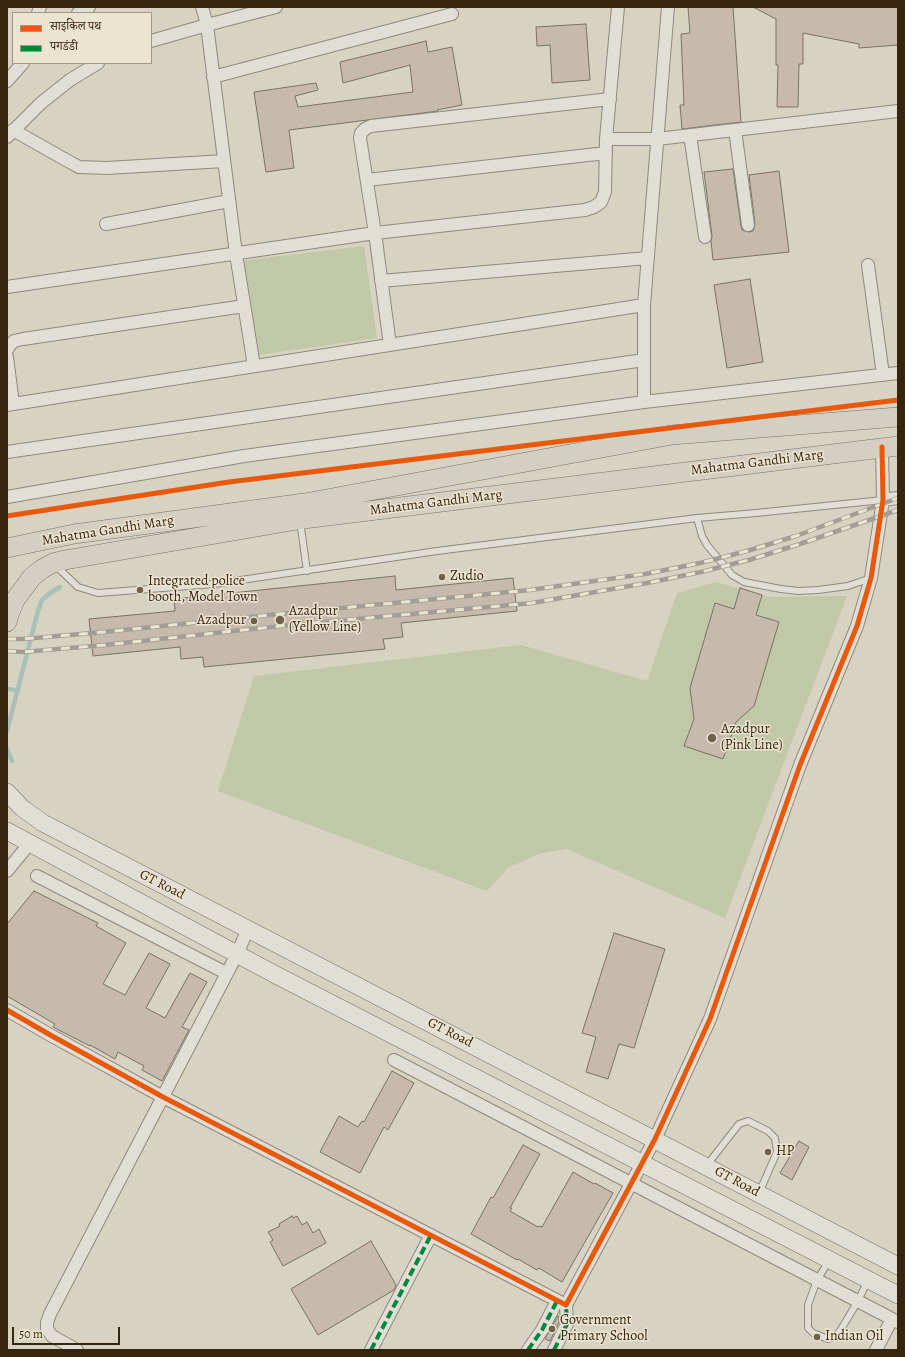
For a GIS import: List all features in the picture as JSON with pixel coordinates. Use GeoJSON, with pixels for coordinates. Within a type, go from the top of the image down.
{"type":"FeatureCollection","features":[{"type":"Feature","properties":{"kind":"main road","name":"Mahatma Gandhi Marg"},"geometry":{"type":"LineString","coordinates":[[7,548],[74,534],[305,503],[672,435],[898,417]]}},
{"type":"Feature","properties":{"kind":"main road","name":"Mahatma Gandhi Marg"},"geometry":{"type":"LineString","coordinates":[[7,622],[15,600],[23,588],[32,577],[53,563],[300,520],[890,447]]}},
{"type":"Feature","properties":{"kind":"main road","name":"GT Road"},"geometry":{"type":"LineString","coordinates":[[7,792],[22,808],[43,823],[898,1266]]}},
{"type":"Feature","properties":{"kind":"main road","name":"GT Road"},"geometry":{"type":"LineString","coordinates":[[7,831],[237,954],[898,1295]]}},
{"type":"Feature","properties":{"kind":"street"},"geometry":{"type":"LineString","coordinates":[[80,12],[89,7]]}},
{"type":"Feature","properties":{"kind":"street"},"geometry":{"type":"LineString","coordinates":[[202,7],[206,25],[236,254],[254,366]]}},
{"type":"Feature","properties":{"kind":"street"},"geometry":{"type":"LineString","coordinates":[[152,41],[276,7]]}},
{"type":"Feature","properties":{"kind":"street"},"geometry":{"type":"LineString","coordinates":[[7,287],[376,234],[585,210],[594,207],[601,202],[605,192],[606,139],[618,7]]}},
{"type":"Feature","properties":{"kind":"street"},"geometry":{"type":"LineString","coordinates":[[644,402],[644,305],[656,139],[668,7]]}},
{"type":"Feature","properties":{"kind":"street"},"geometry":{"type":"LineString","coordinates":[[213,77],[452,14]]}},
{"type":"Feature","properties":{"kind":"street"},"geometry":{"type":"LineString","coordinates":[[7,81],[22,64]]}},
{"type":"Feature","properties":{"kind":"street"},"geometry":{"type":"LineString","coordinates":[[96,64],[70,80],[41,103],[10,133],[79,167],[106,168],[224,161]]}},
{"type":"Feature","properties":{"kind":"street"},"geometry":{"type":"LineString","coordinates":[[390,345],[376,234],[360,138],[361,133],[365,129],[372,126],[610,99]]}},
{"type":"Feature","properties":{"kind":"street"},"geometry":{"type":"LineString","coordinates":[[606,139],[656,139],[898,111]]}},
{"type":"Feature","properties":{"kind":"street"},"geometry":{"type":"LineString","coordinates":[[734,130],[748,226]]}},
{"type":"Feature","properties":{"kind":"street"},"geometry":{"type":"LineString","coordinates":[[690,135],[705,237]]}},
{"type":"Feature","properties":{"kind":"street"},"geometry":{"type":"LineString","coordinates":[[367,180],[606,153]]}},
{"type":"Feature","properties":{"kind":"street"},"geometry":{"type":"LineString","coordinates":[[106,224],[229,201]]}},
{"type":"Feature","properties":{"kind":"street"},"geometry":{"type":"LineString","coordinates":[[382,280],[648,258]]}},
{"type":"Feature","properties":{"kind":"street"},"geometry":{"type":"LineString","coordinates":[[868,265],[883,375]]}},
{"type":"Feature","properties":{"kind":"street"},"geometry":{"type":"LineString","coordinates":[[7,357],[10,405],[644,305]]}},
{"type":"Feature","properties":{"kind":"street"},"geometry":{"type":"LineString","coordinates":[[7,350],[14,341],[23,339],[244,306]]}},
{"type":"Feature","properties":{"kind":"street"},"geometry":{"type":"LineString","coordinates":[[7,452],[644,360]]}},
{"type":"Feature","properties":{"kind":"street"},"geometry":{"type":"LineString","coordinates":[[7,497],[244,456],[644,402],[898,373]]}},
{"type":"Feature","properties":{"kind":"street"},"geometry":{"type":"LineString","coordinates":[[528,1350],[562,1303],[642,1164],[710,1019],[800,766],[857,626],[872,578],[890,447]]}},
{"type":"Feature","properties":{"kind":"street"},"geometry":{"type":"LineString","coordinates":[[883,500],[898,498]]}},
{"type":"Feature","properties":{"kind":"street"},"geometry":{"type":"LineString","coordinates":[[7,870],[30,843]]}},
{"type":"Feature","properties":{"kind":"street"},"geometry":{"type":"LineString","coordinates":[[37,876],[226,973]]}},
{"type":"Feature","properties":{"kind":"street"},"geometry":{"type":"LineString","coordinates":[[77,1350],[52,1336],[47,1329],[50,1314],[237,954],[248,929]]}},
{"type":"Feature","properties":{"kind":"street"},"geometry":{"type":"LineString","coordinates":[[7,1010],[163,1097],[562,1303],[567,1324],[554,1350]]}},
{"type":"Feature","properties":{"kind":"street"},"geometry":{"type":"LineString","coordinates":[[394,1060],[895,1320],[876,1350]]}},
{"type":"Feature","properties":{"kind":"street"},"geometry":{"type":"LineString","coordinates":[[371,1350],[431,1235]]}},
{"type":"Feature","properties":{"kind":"lane"},"geometry":{"type":"LineString","coordinates":[[53,563],[78,587],[98,593],[214,584],[437,551],[697,518],[883,500]]}},
{"type":"Feature","properties":{"kind":"lane"},"geometry":{"type":"LineString","coordinates":[[697,518],[702,536],[707,545],[732,575],[744,582],[798,591],[848,586],[872,578]]}},
{"type":"Feature","properties":{"kind":"lane"},"geometry":{"type":"LineString","coordinates":[[300,520],[306,571]]}},
{"type":"Feature","properties":{"kind":"lane"},"geometry":{"type":"LineString","coordinates":[[706,1166],[739,1124],[748,1121],[768,1131],[775,1138],[777,1152],[758,1193]]}},
{"type":"Feature","properties":{"kind":"lane"},"geometry":{"type":"LineString","coordinates":[[829,1260],[818,1280],[808,1305],[808,1328],[813,1333],[828,1339],[835,1336],[840,1331],[858,1301],[868,1280]]}},
{"type":"Feature","properties":{"kind":"green space"},"geometry":{"type":"Polygon","coordinates":[[[364,246],[377,338],[258,355],[240,261],[364,246]]]}},
{"type":"Feature","properties":{"kind":"green space"},"geometry":{"type":"Polygon","coordinates":[[[716,582],[769,597],[847,596],[725,918],[567,849],[541,853],[508,868],[487,891],[218,791],[254,676],[521,645],[647,681],[677,593],[716,582]]]}},
{"type":"Feature","properties":{"kind":"building"},"geometry":{"type":"Polygon","coordinates":[[[688,7],[733,7],[741,122],[682,129],[680,105],[684,105],[681,34],[690,33],[688,7]]]}},
{"type":"Feature","properties":{"kind":"building"},"geometry":{"type":"Polygon","coordinates":[[[753,7],[898,7],[898,45],[859,48],[859,44],[803,33],[803,64],[799,64],[798,107],[777,107],[778,65],[776,65],[776,19],[753,7]]]}},
{"type":"Feature","properties":{"kind":"building"},"geometry":{"type":"Polygon","coordinates":[[[586,24],[590,80],[552,83],[550,45],[537,46],[536,27],[586,24]]]}},
{"type":"Feature","properties":{"kind":"building"},"geometry":{"type":"Polygon","coordinates":[[[426,41],[428,52],[452,47],[462,105],[437,110],[438,111],[289,130],[294,168],[266,172],[254,92],[316,83],[318,90],[295,96],[298,107],[413,92],[410,65],[343,83],[340,62],[426,41]]]}},
{"type":"Feature","properties":{"kind":"building"},"geometry":{"type":"Polygon","coordinates":[[[733,169],[742,230],[749,232],[753,231],[755,224],[749,175],[779,171],[789,252],[713,260],[711,241],[712,236],[704,172],[733,169]]]}},
{"type":"Feature","properties":{"kind":"building"},"geometry":{"type":"Polygon","coordinates":[[[750,279],[763,362],[727,368],[714,285],[750,279]]]}},
{"type":"Feature","properties":{"kind":"building","name":"Azadpur"},"geometry":{"type":"Polygon","coordinates":[[[395,576],[396,590],[513,578],[517,611],[401,623],[403,637],[383,639],[385,649],[204,667],[203,657],[181,659],[180,647],[93,656],[89,619],[175,611],[174,599],[395,576]]]}},
{"type":"Feature","properties":{"kind":"building"},"geometry":{"type":"Polygon","coordinates":[[[740,588],[762,595],[756,615],[779,622],[754,706],[736,722],[723,759],[684,746],[694,719],[690,688],[715,603],[734,609],[740,588]]]}},
{"type":"Feature","properties":{"kind":"building"},"geometry":{"type":"Polygon","coordinates":[[[34,891],[98,923],[96,926],[126,943],[103,984],[125,995],[149,953],[170,964],[146,1008],[165,1018],[190,973],[207,982],[182,1027],[189,1030],[162,1081],[142,1070],[144,1066],[118,1052],[115,1059],[53,1027],[55,1024],[7,996],[7,924],[34,891]]]}},
{"type":"Feature","properties":{"kind":"building"},"geometry":{"type":"Polygon","coordinates":[[[614,933],[665,949],[634,1048],[619,1044],[608,1079],[586,1072],[596,1037],[582,1033],[614,933]]]}},
{"type":"Feature","properties":{"kind":"building"},"geometry":{"type":"Polygon","coordinates":[[[392,1071],[414,1083],[388,1130],[384,1127],[360,1173],[320,1152],[339,1116],[358,1127],[362,1121],[364,1122],[392,1071]]]}},
{"type":"Feature","properties":{"kind":"building"},"geometry":{"type":"Polygon","coordinates":[[[799,1141],[809,1147],[792,1180],[780,1173],[799,1141]]]}},
{"type":"Feature","properties":{"kind":"building"},"geometry":{"type":"Polygon","coordinates":[[[523,1145],[540,1154],[510,1208],[512,1208],[510,1211],[538,1227],[542,1227],[573,1172],[613,1193],[562,1282],[539,1268],[537,1270],[518,1259],[517,1260],[471,1234],[491,1197],[493,1198],[523,1145]]]}},
{"type":"Feature","properties":{"kind":"building"},"geometry":{"type":"Polygon","coordinates":[[[292,1216],[293,1218],[297,1216],[302,1225],[307,1222],[313,1233],[319,1229],[326,1243],[283,1266],[270,1242],[273,1240],[268,1232],[280,1226],[279,1224],[292,1216]]]}},
{"type":"Feature","properties":{"kind":"building"},"geometry":{"type":"Polygon","coordinates":[[[371,1241],[396,1285],[394,1290],[318,1335],[291,1289],[371,1241]]]}},
{"type":"Feature","properties":{"kind":"building"},"geometry":{"type":"Polygon","coordinates":[[[558,1316],[559,1322],[550,1341],[545,1339],[558,1316]]]}},
{"type":"Feature","properties":{"kind":"waterway"},"geometry":{"type":"LineString","coordinates":[[7,731],[42,600],[60,587]]}},
{"type":"Feature","properties":{"kind":"waterway"},"geometry":{"type":"LineString","coordinates":[[9,689],[18,691]]}},
{"type":"Feature","properties":{"kind":"waterway"},"geometry":{"type":"LineString","coordinates":[[7,749],[12,761]]}},
{"type":"Feature","properties":{"kind":"railway"},"geometry":{"type":"LineString","coordinates":[[7,639],[104,632],[530,590],[645,574],[700,563],[747,551],[796,536],[898,498]]}},
{"type":"Feature","properties":{"kind":"railway"},"geometry":{"type":"LineString","coordinates":[[7,651],[23,652],[105,645],[280,626],[532,603],[647,583],[749,560],[898,510]]}},
{"type":"Feature","properties":{"kind":"marked path"},"geometry":{"type":"LineString","coordinates":[[371,1350],[431,1235]]}},
{"type":"Feature","properties":{"kind":"marked path"},"geometry":{"type":"LineString","coordinates":[[528,1350],[542,1330],[557,1301]]}},
{"type":"Feature","properties":{"kind":"marked path"},"geometry":{"type":"LineString","coordinates":[[554,1350],[567,1324],[566,1305]]}},
{"type":"Feature","properties":{"kind":"cycle path"},"geometry":{"type":"LineString","coordinates":[[7,516],[229,482],[898,400]]}},
{"type":"Feature","properties":{"kind":"cycle path"},"geometry":{"type":"LineString","coordinates":[[7,1010],[163,1097],[566,1305],[655,1139],[710,1019],[800,765],[857,626],[871,578],[883,500],[882,447]]}},
{"type":"Feature","properties":{"kind":"place","name":"Zudio"},"geometry":{"type":"Point","coordinates":[442,577]}},
{"type":"Feature","properties":{"kind":"place","name":"Integrated police booth, Model Town"},"geometry":{"type":"Point","coordinates":[140,590]}},
{"type":"Feature","properties":{"kind":"place","name":"Azadpur (Yellow Line)"},"geometry":{"type":"Point","coordinates":[280,620]}},
{"type":"Feature","properties":{"kind":"place","name":"Azadpur"},"geometry":{"type":"Point","coordinates":[254,621]}},
{"type":"Feature","properties":{"kind":"place","name":"Azadpur (Pink Line)"},"geometry":{"type":"Point","coordinates":[712,738]}},
{"type":"Feature","properties":{"kind":"place","name":"HP"},"geometry":{"type":"Point","coordinates":[768,1152]}},
{"type":"Feature","properties":{"kind":"place","name":"Government Primary School"},"geometry":{"type":"Point","coordinates":[552,1329]}},
{"type":"Feature","properties":{"kind":"place","name":"Indian Oil"},"geometry":{"type":"Point","coordinates":[817,1337]}}]}
